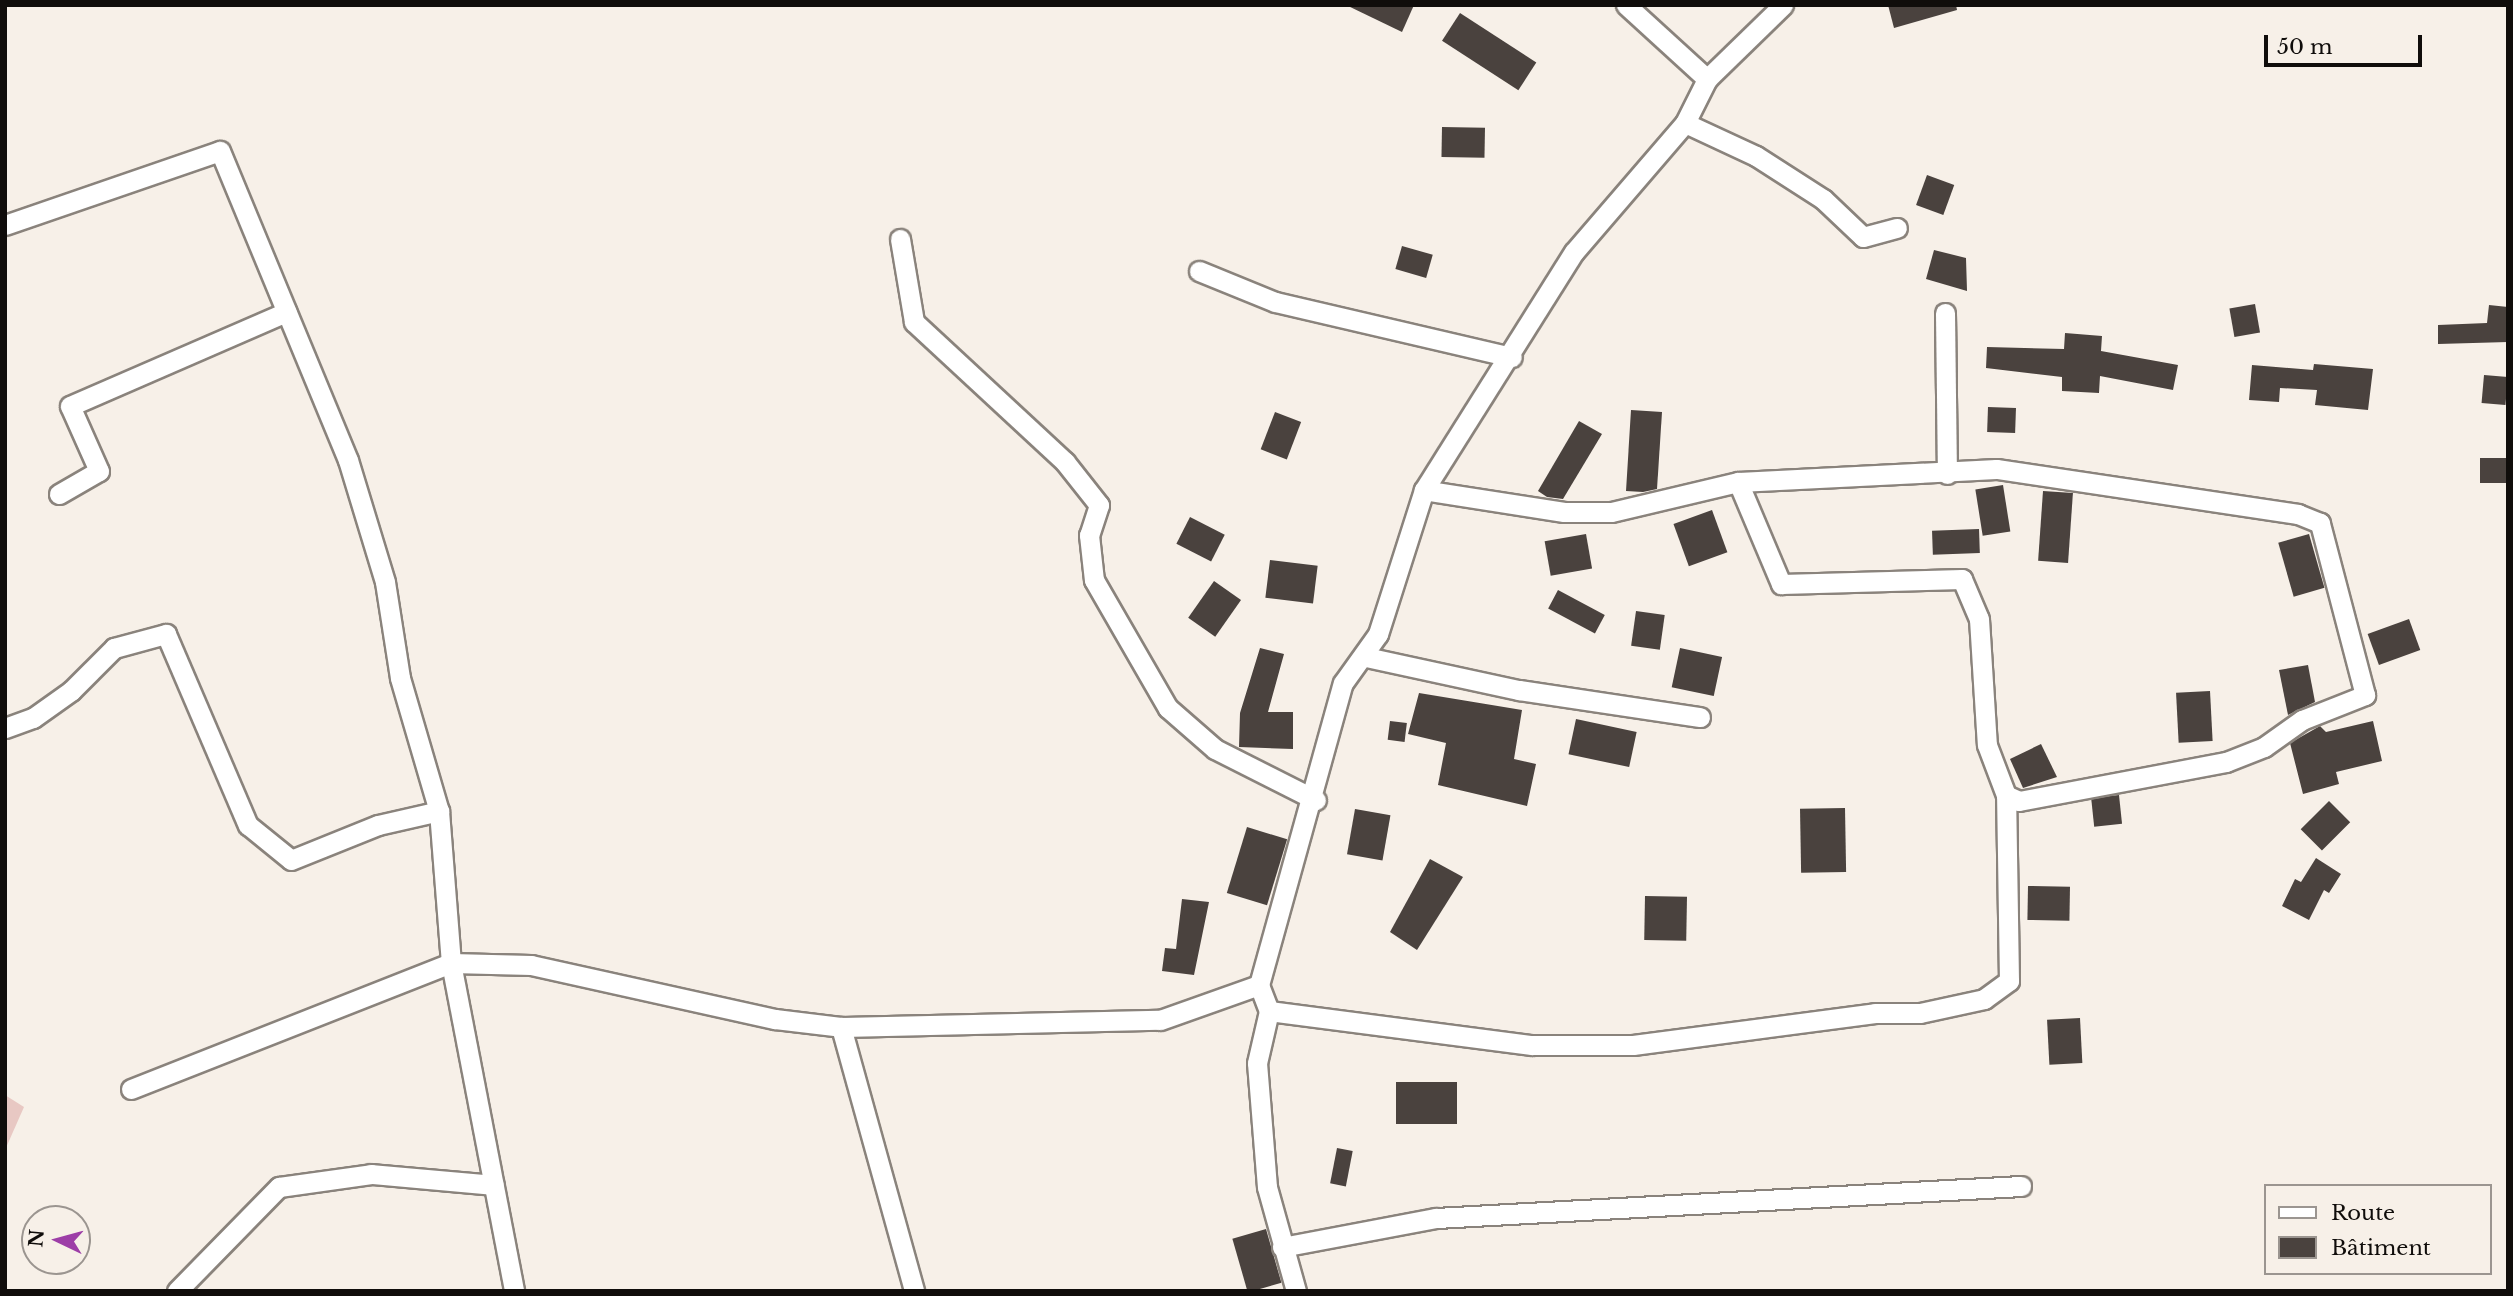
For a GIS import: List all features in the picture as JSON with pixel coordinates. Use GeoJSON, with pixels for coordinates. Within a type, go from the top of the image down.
{"type":"FeatureCollection","features":[{"type":"Feature","properties":{"kind":"street"},"geometry":{"type":"LineString","coordinates":[[1626,5],[1707,79]]}},
{"type":"Feature","properties":{"kind":"street"},"geometry":{"type":"LineString","coordinates":[[1296,1291],[1267,1187],[1257,1063],[1269,1011],[1259,985],[1316,800],[1343,682],[1366,657],[1424,490],[1512,357],[1574,252],[1685,123],[1707,79],[1783,5]]}},
{"type":"Feature","properties":{"kind":"street"},"geometry":{"type":"LineString","coordinates":[[1685,123],[1756,156],[1823,199],[1863,237],[1897,228]]}},
{"type":"Feature","properties":{"kind":"street"},"geometry":{"type":"LineString","coordinates":[[5,225],[220,152],[348,460],[385,582],[400,677],[439,811],[452,963],[514,1291]]}},
{"type":"Feature","properties":{"kind":"street"},"geometry":{"type":"LineString","coordinates":[[900,239],[914,322],[1065,462],[1099,505],[1089,535],[1094,580],[1168,708],[1215,748],[1316,800]]}},
{"type":"Feature","properties":{"kind":"street"},"geometry":{"type":"LineString","coordinates":[[1199,271],[1275,302],[1512,357]]}},
{"type":"Feature","properties":{"kind":"street"},"geometry":{"type":"LineString","coordinates":[[59,494],[99,471],[70,406],[286,312]]}},
{"type":"Feature","properties":{"kind":"street"},"geometry":{"type":"LineString","coordinates":[[1945,313],[1947,474]]}},
{"type":"Feature","properties":{"kind":"street"},"geometry":{"type":"LineString","coordinates":[[1424,490],[1564,512],[1611,512],[1738,482],[1947,474],[1996,469],[2298,514],[2320,523],[2365,695],[2302,720],[2264,747],[2226,762],[2019,801],[2006,795]]}},
{"type":"Feature","properties":{"kind":"street"},"geometry":{"type":"LineString","coordinates":[[1269,1011],[1532,1045],[1633,1045],[1920,1013],[1984,999],[2009,981],[2006,795],[1987,745],[1979,619],[1962,579],[1781,584],[1738,482]]}},
{"type":"Feature","properties":{"kind":"street"},"geometry":{"type":"LineString","coordinates":[[5,728],[33,718],[71,691],[114,648],[166,634],[248,825],[291,860],[378,825],[439,811]]}},
{"type":"Feature","properties":{"kind":"street"},"geometry":{"type":"LineString","coordinates":[[1366,657],[1519,690],[1700,717]]}},
{"type":"Feature","properties":{"kind":"street"},"geometry":{"type":"LineString","coordinates":[[131,1089],[452,963],[531,965],[775,1019],[841,1027],[1160,1020],[1196,1012],[1259,985]]}},
{"type":"Feature","properties":{"kind":"street"},"geometry":{"type":"LineString","coordinates":[[841,1027],[914,1291]]}},
{"type":"Feature","properties":{"kind":"street"},"geometry":{"type":"LineString","coordinates":[[177,1291],[279,1187],[371,1174],[494,1185]]}},
{"type":"Feature","properties":{"kind":"street"},"geometry":{"type":"LineString","coordinates":[[1282,1247],[1436,1218],[2021,1186]]}},
{"type":"Feature","properties":{"kind":"shaded area"},"geometry":{"type":"Polygon","coordinates":[[[5,1095],[24,1107],[5,1150],[5,1095]]]}},
{"type":"Feature","properties":{"kind":"building"},"geometry":{"type":"Polygon","coordinates":[[[1346,5],[1414,5],[1402,32],[1346,5]]]}},
{"type":"Feature","properties":{"kind":"building"},"geometry":{"type":"Polygon","coordinates":[[[1888,5],[1956,5],[1957,10],[1894,28],[1888,5]]]}},
{"type":"Feature","properties":{"kind":"building"},"geometry":{"type":"Polygon","coordinates":[[[1460,13],[1536,63],[1518,90],[1442,41],[1460,13]]]}},
{"type":"Feature","properties":{"kind":"building"},"geometry":{"type":"Polygon","coordinates":[[[1442,127],[1485,128],[1484,158],[1441,157],[1442,127]]]}},
{"type":"Feature","properties":{"kind":"building"},"geometry":{"type":"Polygon","coordinates":[[[1927,175],[1954,185],[1943,215],[1916,205],[1927,175]]]}},
{"type":"Feature","properties":{"kind":"building"},"geometry":{"type":"Polygon","coordinates":[[[1402,246],[1433,255],[1426,278],[1395,269],[1402,246]]]}},
{"type":"Feature","properties":{"kind":"building"},"geometry":{"type":"Polygon","coordinates":[[[1934,250],[1966,258],[1967,291],[1926,279],[1934,250]]]}},
{"type":"Feature","properties":{"kind":"building"},"geometry":{"type":"Polygon","coordinates":[[[2255,304],[2260,333],[2234,337],[2229,309],[2255,304]]]}},
{"type":"Feature","properties":{"kind":"building"},"geometry":{"type":"Polygon","coordinates":[[[2489,305],[2508,307],[2508,342],[2438,344],[2438,325],[2487,323],[2489,305]]]}},
{"type":"Feature","properties":{"kind":"building"},"geometry":{"type":"Polygon","coordinates":[[[2065,333],[2102,336],[2101,351],[2178,365],[2173,390],[2100,376],[2099,393],[2062,391],[2062,377],[1986,368],[1987,347],[2064,349],[2065,333]]]}},
{"type":"Feature","properties":{"kind":"building"},"geometry":{"type":"Polygon","coordinates":[[[2314,364],[2373,369],[2368,410],[2315,405],[2317,390],[2280,388],[2279,402],[2249,400],[2252,365],[2313,370],[2314,364]]]}},
{"type":"Feature","properties":{"kind":"building"},"geometry":{"type":"Polygon","coordinates":[[[2484,375],[2508,377],[2505,405],[2482,403],[2484,375]]]}},
{"type":"Feature","properties":{"kind":"building"},"geometry":{"type":"Polygon","coordinates":[[[1988,407],[2016,408],[2015,433],[1987,432],[1988,407]]]}},
{"type":"Feature","properties":{"kind":"building"},"geometry":{"type":"Polygon","coordinates":[[[1631,410],[1662,412],[1657,489],[1626,491],[1631,410]]]}},
{"type":"Feature","properties":{"kind":"building"},"geometry":{"type":"Polygon","coordinates":[[[1275,412],[1301,422],[1287,459],[1261,449],[1275,412]]]}},
{"type":"Feature","properties":{"kind":"building"},"geometry":{"type":"Polygon","coordinates":[[[1579,421],[1602,434],[1563,499],[1547,497],[1538,491],[1579,421]]]}},
{"type":"Feature","properties":{"kind":"building"},"geometry":{"type":"Polygon","coordinates":[[[2480,458],[2508,458],[2508,483],[2480,483],[2480,458]]]}},
{"type":"Feature","properties":{"kind":"building"},"geometry":{"type":"Polygon","coordinates":[[[2003,485],[2010,531],[1983,536],[1975,489],[2003,485]]]}},
{"type":"Feature","properties":{"kind":"building"},"geometry":{"type":"Polygon","coordinates":[[[2043,491],[2073,493],[2068,563],[2038,561],[2043,491]]]}},
{"type":"Feature","properties":{"kind":"building"},"geometry":{"type":"Polygon","coordinates":[[[1712,510],[1727,552],[1689,566],[1673,524],[1712,510]]]}},
{"type":"Feature","properties":{"kind":"building"},"geometry":{"type":"Polygon","coordinates":[[[1190,517],[1225,535],[1211,561],[1176,544],[1190,517]]]}},
{"type":"Feature","properties":{"kind":"building"},"geometry":{"type":"Polygon","coordinates":[[[1979,529],[1980,553],[1933,555],[1932,531],[1979,529]]]}},
{"type":"Feature","properties":{"kind":"building"},"geometry":{"type":"Polygon","coordinates":[[[1586,534],[1592,568],[1551,576],[1545,541],[1586,534]]]}},
{"type":"Feature","properties":{"kind":"building"},"geometry":{"type":"Polygon","coordinates":[[[2309,534],[2324,588],[2294,597],[2278,543],[2309,534]]]}},
{"type":"Feature","properties":{"kind":"building"},"geometry":{"type":"Polygon","coordinates":[[[1270,560],[1318,566],[1313,604],[1265,598],[1270,560]]]}},
{"type":"Feature","properties":{"kind":"building"},"geometry":{"type":"Polygon","coordinates":[[[1214,581],[1241,600],[1215,637],[1188,618],[1214,581]]]}},
{"type":"Feature","properties":{"kind":"building"},"geometry":{"type":"Polygon","coordinates":[[[1558,590],[1605,615],[1595,633],[1548,609],[1558,590]]]}},
{"type":"Feature","properties":{"kind":"building"},"geometry":{"type":"Polygon","coordinates":[[[1636,611],[1665,615],[1660,650],[1631,646],[1636,611]]]}},
{"type":"Feature","properties":{"kind":"building"},"geometry":{"type":"Polygon","coordinates":[[[2409,619],[2420,650],[2379,665],[2368,634],[2409,619]]]}},
{"type":"Feature","properties":{"kind":"building"},"geometry":{"type":"Polygon","coordinates":[[[1260,648],[1284,654],[1268,712],[1293,712],[1293,749],[1239,747],[1240,713],[1260,648]]]}},
{"type":"Feature","properties":{"kind":"building"},"geometry":{"type":"Polygon","coordinates":[[[1680,648],[1722,657],[1714,696],[1672,687],[1680,648]]]}},
{"type":"Feature","properties":{"kind":"building"},"geometry":{"type":"Polygon","coordinates":[[[2308,665],[2315,702],[2288,715],[2279,670],[2308,665]]]}},
{"type":"Feature","properties":{"kind":"building"},"geometry":{"type":"Polygon","coordinates":[[[2210,691],[2213,741],[2179,743],[2176,693],[2210,691]]]}},
{"type":"Feature","properties":{"kind":"building"},"geometry":{"type":"Polygon","coordinates":[[[1419,693],[1522,710],[1514,759],[1536,764],[1527,806],[1438,785],[1446,743],[1408,734],[1419,693]]]}},
{"type":"Feature","properties":{"kind":"building"},"geometry":{"type":"Polygon","coordinates":[[[1576,719],[1637,732],[1629,767],[1569,754],[1576,719]]]}},
{"type":"Feature","properties":{"kind":"building"},"geometry":{"type":"Polygon","coordinates":[[[1390,721],[1407,723],[1405,742],[1388,740],[1390,721]]]}},
{"type":"Feature","properties":{"kind":"building"},"geometry":{"type":"Polygon","coordinates":[[[2373,721],[2382,761],[2336,772],[2339,784],[2303,794],[2290,743],[2320,726],[2326,732],[2373,721]]]}},
{"type":"Feature","properties":{"kind":"building"},"geometry":{"type":"Polygon","coordinates":[[[2041,744],[2057,777],[2023,788],[2010,759],[2041,744]]]}},
{"type":"Feature","properties":{"kind":"building"},"geometry":{"type":"Polygon","coordinates":[[[2119,795],[2122,824],[2094,827],[2091,798],[2119,795]]]}},
{"type":"Feature","properties":{"kind":"building"},"geometry":{"type":"Polygon","coordinates":[[[2329,801],[2350,822],[2322,850],[2301,829],[2329,801]]]}},
{"type":"Feature","properties":{"kind":"building"},"geometry":{"type":"Polygon","coordinates":[[[1845,808],[1846,872],[1801,873],[1800,809],[1845,808]]]}},
{"type":"Feature","properties":{"kind":"building"},"geometry":{"type":"Polygon","coordinates":[[[1355,809],[1390,815],[1382,861],[1347,854],[1355,809]]]}},
{"type":"Feature","properties":{"kind":"building"},"geometry":{"type":"Polygon","coordinates":[[[1247,827],[1287,839],[1267,905],[1227,893],[1247,827]]]}},
{"type":"Feature","properties":{"kind":"building"},"geometry":{"type":"Polygon","coordinates":[[[2316,858],[2341,874],[2329,893],[2324,890],[2309,920],[2282,906],[2295,879],[2301,882],[2316,858]]]}},
{"type":"Feature","properties":{"kind":"building"},"geometry":{"type":"Polygon","coordinates":[[[1430,859],[1463,877],[1417,950],[1390,932],[1430,859]]]}},
{"type":"Feature","properties":{"kind":"building"},"geometry":{"type":"Polygon","coordinates":[[[2028,886],[2070,887],[2069,921],[2027,920],[2028,886]]]}},
{"type":"Feature","properties":{"kind":"building"},"geometry":{"type":"Polygon","coordinates":[[[1645,896],[1687,897],[1686,941],[1644,940],[1645,896]]]}},
{"type":"Feature","properties":{"kind":"building"},"geometry":{"type":"Polygon","coordinates":[[[1182,899],[1209,902],[1194,975],[1162,971],[1165,948],[1176,949],[1182,899]]]}},
{"type":"Feature","properties":{"kind":"building"},"geometry":{"type":"Polygon","coordinates":[[[2080,1018],[2082,1063],[2049,1065],[2047,1020],[2080,1018]]]}},
{"type":"Feature","properties":{"kind":"building"},"geometry":{"type":"Polygon","coordinates":[[[1396,1082],[1457,1082],[1457,1124],[1396,1124],[1396,1082]]]}},
{"type":"Feature","properties":{"kind":"building"},"geometry":{"type":"Polygon","coordinates":[[[1337,1148],[1353,1151],[1346,1186],[1330,1183],[1337,1148]]]}},
{"type":"Feature","properties":{"kind":"building"},"geometry":{"type":"Polygon","coordinates":[[[1266,1229],[1281,1283],[1247,1291],[1232,1239],[1266,1229]]]}}]}
